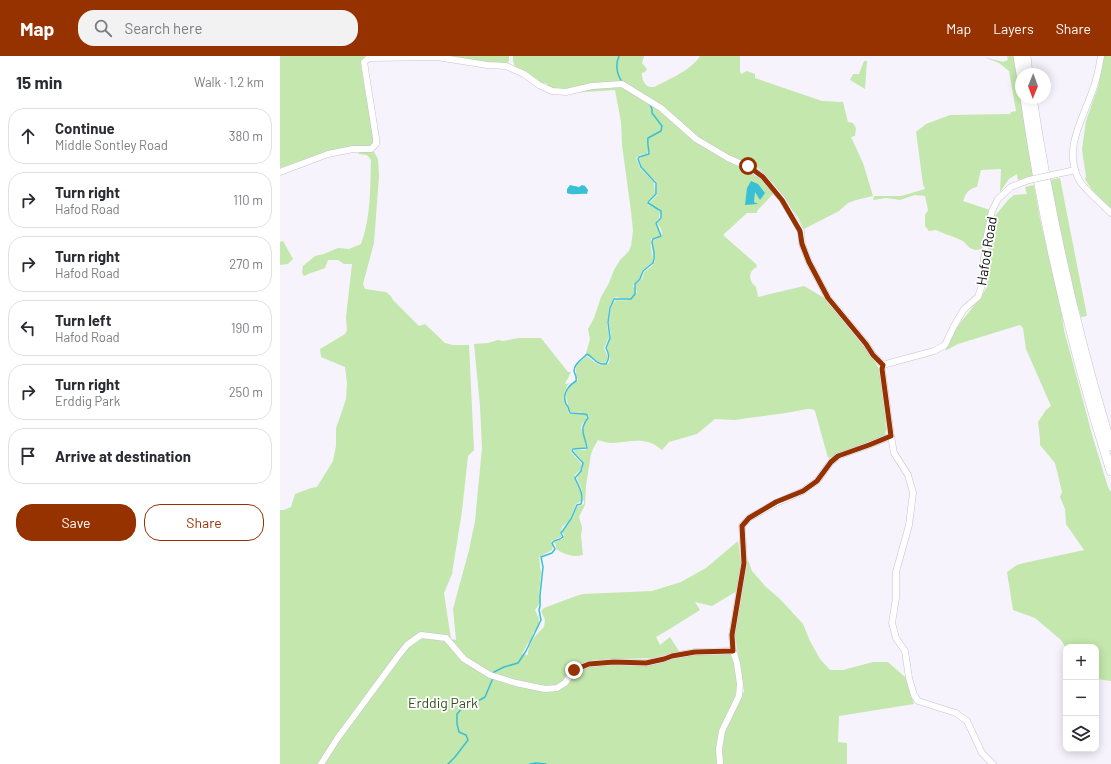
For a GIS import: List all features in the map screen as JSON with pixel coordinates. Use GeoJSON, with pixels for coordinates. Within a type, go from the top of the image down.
{"type":"FeatureCollection","features":[{"type":"Feature","properties":{"kind":"highway"},"geometry":{"type":"LineString","coordinates":[[1018,56],[1020,68]]}},
{"type":"Feature","properties":{"kind":"highway"},"geometry":{"type":"LineString","coordinates":[[1026,56],[1027,68]]}},
{"type":"Feature","properties":{"kind":"highway"},"geometry":{"type":"LineString","coordinates":[[1025,104],[1059,283],[1095,422],[1111,471]]}},
{"type":"Feature","properties":{"kind":"highway"},"geometry":{"type":"LineString","coordinates":[[1033,104],[1043,167],[1060,253],[1094,390],[1111,446]]}},
{"type":"Feature","properties":{"kind":"street"},"geometry":{"type":"LineString","coordinates":[[1101,56],[1093,91],[1078,126],[1072,150],[1075,170],[1080,181],[1111,213]]}},
{"type":"Feature","properties":{"kind":"street"},"geometry":{"type":"LineString","coordinates":[[280,172],[328,154],[353,149],[371,149],[376,144],[364,67],[364,62],[369,58],[437,57],[487,65],[506,66],[524,74],[552,91],[566,92],[592,86],[622,84],[661,108],[696,139],[728,158],[748,166],[763,177],[782,200],[800,231],[802,244],[809,262],[828,298],[866,344],[873,355],[883,365],[882,369],[894,453],[908,475],[913,493],[910,525],[896,572],[896,598],[892,623],[896,638],[905,651],[908,678],[914,694],[918,701],[956,713],[967,721],[982,753],[993,764]]}},
{"type":"Feature","properties":{"kind":"street","name":"Hafod Road"},"geometry":{"type":"LineString","coordinates":[[883,365],[934,351],[945,345],[964,309],[978,296],[984,279],[986,240],[992,211],[998,199],[1011,187],[1029,180],[1075,170]]}},
{"type":"Feature","properties":{"kind":"street"},"geometry":{"type":"LineString","coordinates":[[720,764],[719,749],[722,731],[739,696],[740,684],[737,663],[733,651],[732,635],[744,563],[742,526],[749,518],[776,502],[803,491],[817,481],[831,462],[838,456],[891,436]]}},
{"type":"Feature","properties":{"kind":"street"},"geometry":{"type":"LineString","coordinates":[[321,764],[337,739],[399,655],[407,645],[422,635],[446,638],[464,659],[493,676],[516,683],[545,688],[557,688],[566,684],[574,670],[589,664],[614,662],[646,663],[695,652],[733,651]]}},
{"type":"Feature","properties":{"kind":"green space"},"geometry":{"type":"Polygon","coordinates":[[[280,56],[365,56],[361,66],[374,142],[370,146],[327,152],[280,168],[280,56]]]}},
{"type":"Feature","properties":{"kind":"green space"},"geometry":{"type":"Polygon","coordinates":[[[445,56],[509,56],[509,61],[507,63],[482,63],[445,56]]]}},
{"type":"Feature","properties":{"kind":"green space"},"geometry":{"type":"Polygon","coordinates":[[[513,56],[644,56],[642,63],[647,69],[642,73],[643,79],[646,85],[654,87],[680,74],[697,61],[700,56],[740,56],[741,74],[747,71],[755,74],[755,78],[822,101],[843,102],[848,122],[853,123],[856,128],[855,136],[851,137],[863,163],[873,196],[848,203],[839,211],[804,229],[798,217],[773,183],[758,168],[723,153],[694,135],[677,119],[673,122],[751,171],[762,179],[774,193],[757,211],[757,213],[747,213],[723,235],[756,264],[757,267],[752,271],[750,279],[756,287],[758,297],[804,286],[826,299],[859,338],[878,367],[884,399],[885,435],[869,443],[828,458],[815,411],[812,409],[807,409],[735,420],[715,419],[697,434],[669,442],[662,450],[655,445],[643,441],[611,443],[598,440],[591,454],[586,486],[585,505],[579,517],[582,527],[581,536],[583,555],[569,555],[556,549],[554,542],[563,539],[564,535],[562,532],[571,521],[577,507],[584,504],[582,490],[577,479],[583,469],[583,464],[582,460],[573,451],[585,450],[588,447],[583,430],[589,416],[583,413],[570,412],[566,393],[578,380],[576,372],[577,365],[587,356],[599,365],[609,363],[610,358],[607,348],[611,336],[609,322],[613,303],[616,300],[631,299],[637,292],[635,285],[642,279],[644,272],[655,262],[653,242],[662,236],[661,229],[657,223],[662,218],[660,209],[650,205],[649,203],[657,195],[657,183],[642,168],[639,159],[642,156],[649,155],[650,152],[648,151],[647,154],[640,155],[636,158],[640,168],[654,182],[655,194],[649,199],[648,205],[656,208],[660,212],[659,218],[655,223],[660,234],[659,236],[651,239],[653,262],[642,271],[640,278],[633,285],[635,294],[631,298],[625,299],[616,297],[613,299],[609,308],[607,324],[609,337],[604,348],[607,359],[605,363],[598,362],[586,353],[590,339],[588,329],[614,270],[620,260],[629,251],[633,231],[622,145],[621,122],[615,90],[570,93],[548,88],[547,84],[542,84],[528,73],[515,67],[513,56]]]}},
{"type":"Feature","properties":{"kind":"green space"},"geometry":{"type":"Polygon","coordinates":[[[1007,56],[1014,56],[1016,68],[1015,104],[1022,104],[1035,175],[1018,180],[1017,174],[1009,179],[1000,192],[1001,169],[981,170],[977,187],[968,192],[963,201],[990,210],[986,235],[983,238],[983,249],[975,250],[970,248],[963,241],[954,237],[936,230],[929,231],[925,226],[925,215],[928,210],[925,196],[915,195],[900,200],[886,198],[873,200],[874,196],[901,196],[925,189],[916,132],[926,124],[950,115],[1010,114],[1011,112],[1016,111],[1009,71],[999,63],[984,57],[1003,62],[1008,60],[1007,56]]]}},
{"type":"Feature","properties":{"kind":"green space"},"geometry":{"type":"Polygon","coordinates":[[[1104,56],[1111,56],[1111,209],[1092,190],[1085,179],[1082,149],[1086,121],[1098,87],[1104,56]]]}},
{"type":"Feature","properties":{"kind":"green space"},"geometry":{"type":"Polygon","coordinates":[[[864,61],[867,61],[865,89],[850,80],[853,74],[859,74],[864,61]]]}},
{"type":"Feature","properties":{"kind":"green space","name":"Erddig Park"},"geometry":{"type":"Polygon","coordinates":[[[361,151],[374,152],[378,159],[379,176],[374,243],[363,284],[365,289],[386,292],[419,326],[425,324],[445,343],[453,345],[469,345],[474,450],[468,456],[462,511],[452,574],[444,593],[451,639],[456,640],[453,609],[469,550],[475,521],[482,448],[480,406],[474,344],[519,338],[541,338],[568,372],[571,372],[565,384],[571,383],[567,386],[564,399],[569,414],[586,415],[587,419],[582,424],[581,429],[586,446],[584,449],[573,448],[570,451],[581,464],[581,469],[575,475],[575,478],[581,492],[581,501],[576,504],[569,521],[562,527],[560,534],[561,537],[551,541],[553,546],[552,550],[539,557],[541,573],[539,595],[540,602],[535,610],[539,618],[539,627],[533,633],[531,641],[528,643],[522,654],[528,655],[531,643],[544,627],[545,620],[541,611],[544,608],[583,594],[652,591],[681,582],[706,568],[738,541],[741,563],[737,591],[712,606],[695,602],[700,610],[656,637],[660,645],[670,637],[679,651],[653,658],[591,660],[582,665],[673,658],[697,654],[731,654],[736,663],[738,684],[735,697],[719,730],[718,764],[280,764],[280,510],[291,507],[295,494],[317,487],[333,461],[336,446],[336,428],[346,399],[347,383],[345,367],[321,357],[320,349],[345,334],[347,330],[346,317],[352,264],[344,264],[338,260],[328,260],[325,268],[304,276],[302,273],[303,266],[315,256],[338,248],[349,249],[361,244],[367,224],[371,160],[367,155],[358,154],[361,151]]]}},
{"type":"Feature","properties":{"kind":"green space"},"geometry":{"type":"Polygon","coordinates":[[[1060,178],[1087,316],[1081,317],[1070,277],[1050,180],[1060,178]]]}},
{"type":"Feature","properties":{"kind":"green space"},"geometry":{"type":"Polygon","coordinates":[[[1034,185],[1040,219],[1061,308],[1064,330],[1093,438],[1108,487],[1111,492],[1111,681],[1099,679],[1099,644],[1064,644],[1061,640],[1035,618],[1013,610],[1007,572],[1017,565],[1024,563],[1084,550],[1066,524],[1065,509],[1060,497],[1062,492],[1055,463],[1040,445],[1038,422],[1046,410],[1051,406],[1026,349],[1023,328],[1020,325],[958,344],[945,351],[957,327],[987,287],[987,260],[994,217],[1014,195],[1027,194],[1025,187],[1034,185]]]}},
{"type":"Feature","properties":{"kind":"green space"},"geometry":{"type":"Polygon","coordinates":[[[283,241],[293,259],[288,264],[280,265],[280,242],[283,241]]]}},
{"type":"Feature","properties":{"kind":"green space"},"geometry":{"type":"Polygon","coordinates":[[[748,560],[752,571],[803,624],[820,659],[830,670],[843,670],[873,662],[888,662],[905,677],[914,704],[839,716],[838,742],[847,743],[847,764],[723,764],[721,749],[725,731],[733,711],[739,704],[744,691],[735,635],[748,560]]]}},
{"type":"Feature","properties":{"kind":"water"},"geometry":{"type":"Polygon","coordinates":[[[751,181],[758,184],[765,193],[760,200],[755,192],[754,202],[758,204],[745,205],[747,188],[751,181]]]}},
{"type":"Feature","properties":{"kind":"water"},"geometry":{"type":"Polygon","coordinates":[[[570,185],[579,187],[582,185],[585,186],[588,190],[587,194],[567,193],[567,189],[570,185]]]}},
{"type":"Feature","properties":{"kind":"waterway"},"geometry":{"type":"LineString","coordinates":[[619,56],[617,69],[622,82]]}},
{"type":"Feature","properties":{"kind":"waterway"},"geometry":{"type":"LineString","coordinates":[[494,674],[494,672],[504,667],[518,663],[526,651],[541,620],[539,610],[543,567],[541,557],[552,553],[555,549],[552,543],[563,537],[561,533],[571,519],[577,505],[581,504],[581,494],[575,478],[581,471],[583,463],[572,451],[573,449],[587,448],[583,433],[583,426],[588,418],[585,414],[570,413],[566,404],[566,391],[570,385],[576,381],[574,368],[577,363],[587,354],[597,362],[606,364],[609,356],[606,348],[610,338],[608,322],[610,308],[614,299],[631,299],[635,294],[635,284],[640,279],[643,271],[653,263],[653,239],[661,236],[656,223],[661,218],[661,211],[648,203],[656,194],[656,183],[641,167],[638,159],[639,157],[649,154],[648,138],[661,131],[662,126],[652,113],[650,104]]}},
{"type":"Feature","properties":{"kind":"waterway"},"geometry":{"type":"LineString","coordinates":[[448,764],[468,740],[466,735],[459,732],[457,714],[465,705],[485,697],[493,678]]}},
{"type":"Feature","properties":{"kind":"waterway"},"geometry":{"type":"LineString","coordinates":[[530,764],[546,764]]}},
{"type":"Feature","properties":{"kind":"route"},"geometry":{"type":"LineString","coordinates":[[574,670],[589,664],[614,662],[646,663],[695,652],[733,651],[732,635],[744,563],[742,526],[749,518],[776,502],[803,491],[817,481],[831,462],[838,456],[891,436],[882,369],[883,365],[873,355],[866,344],[828,298],[809,262],[802,244],[800,231],[782,200],[763,177],[748,166]]}}]}
